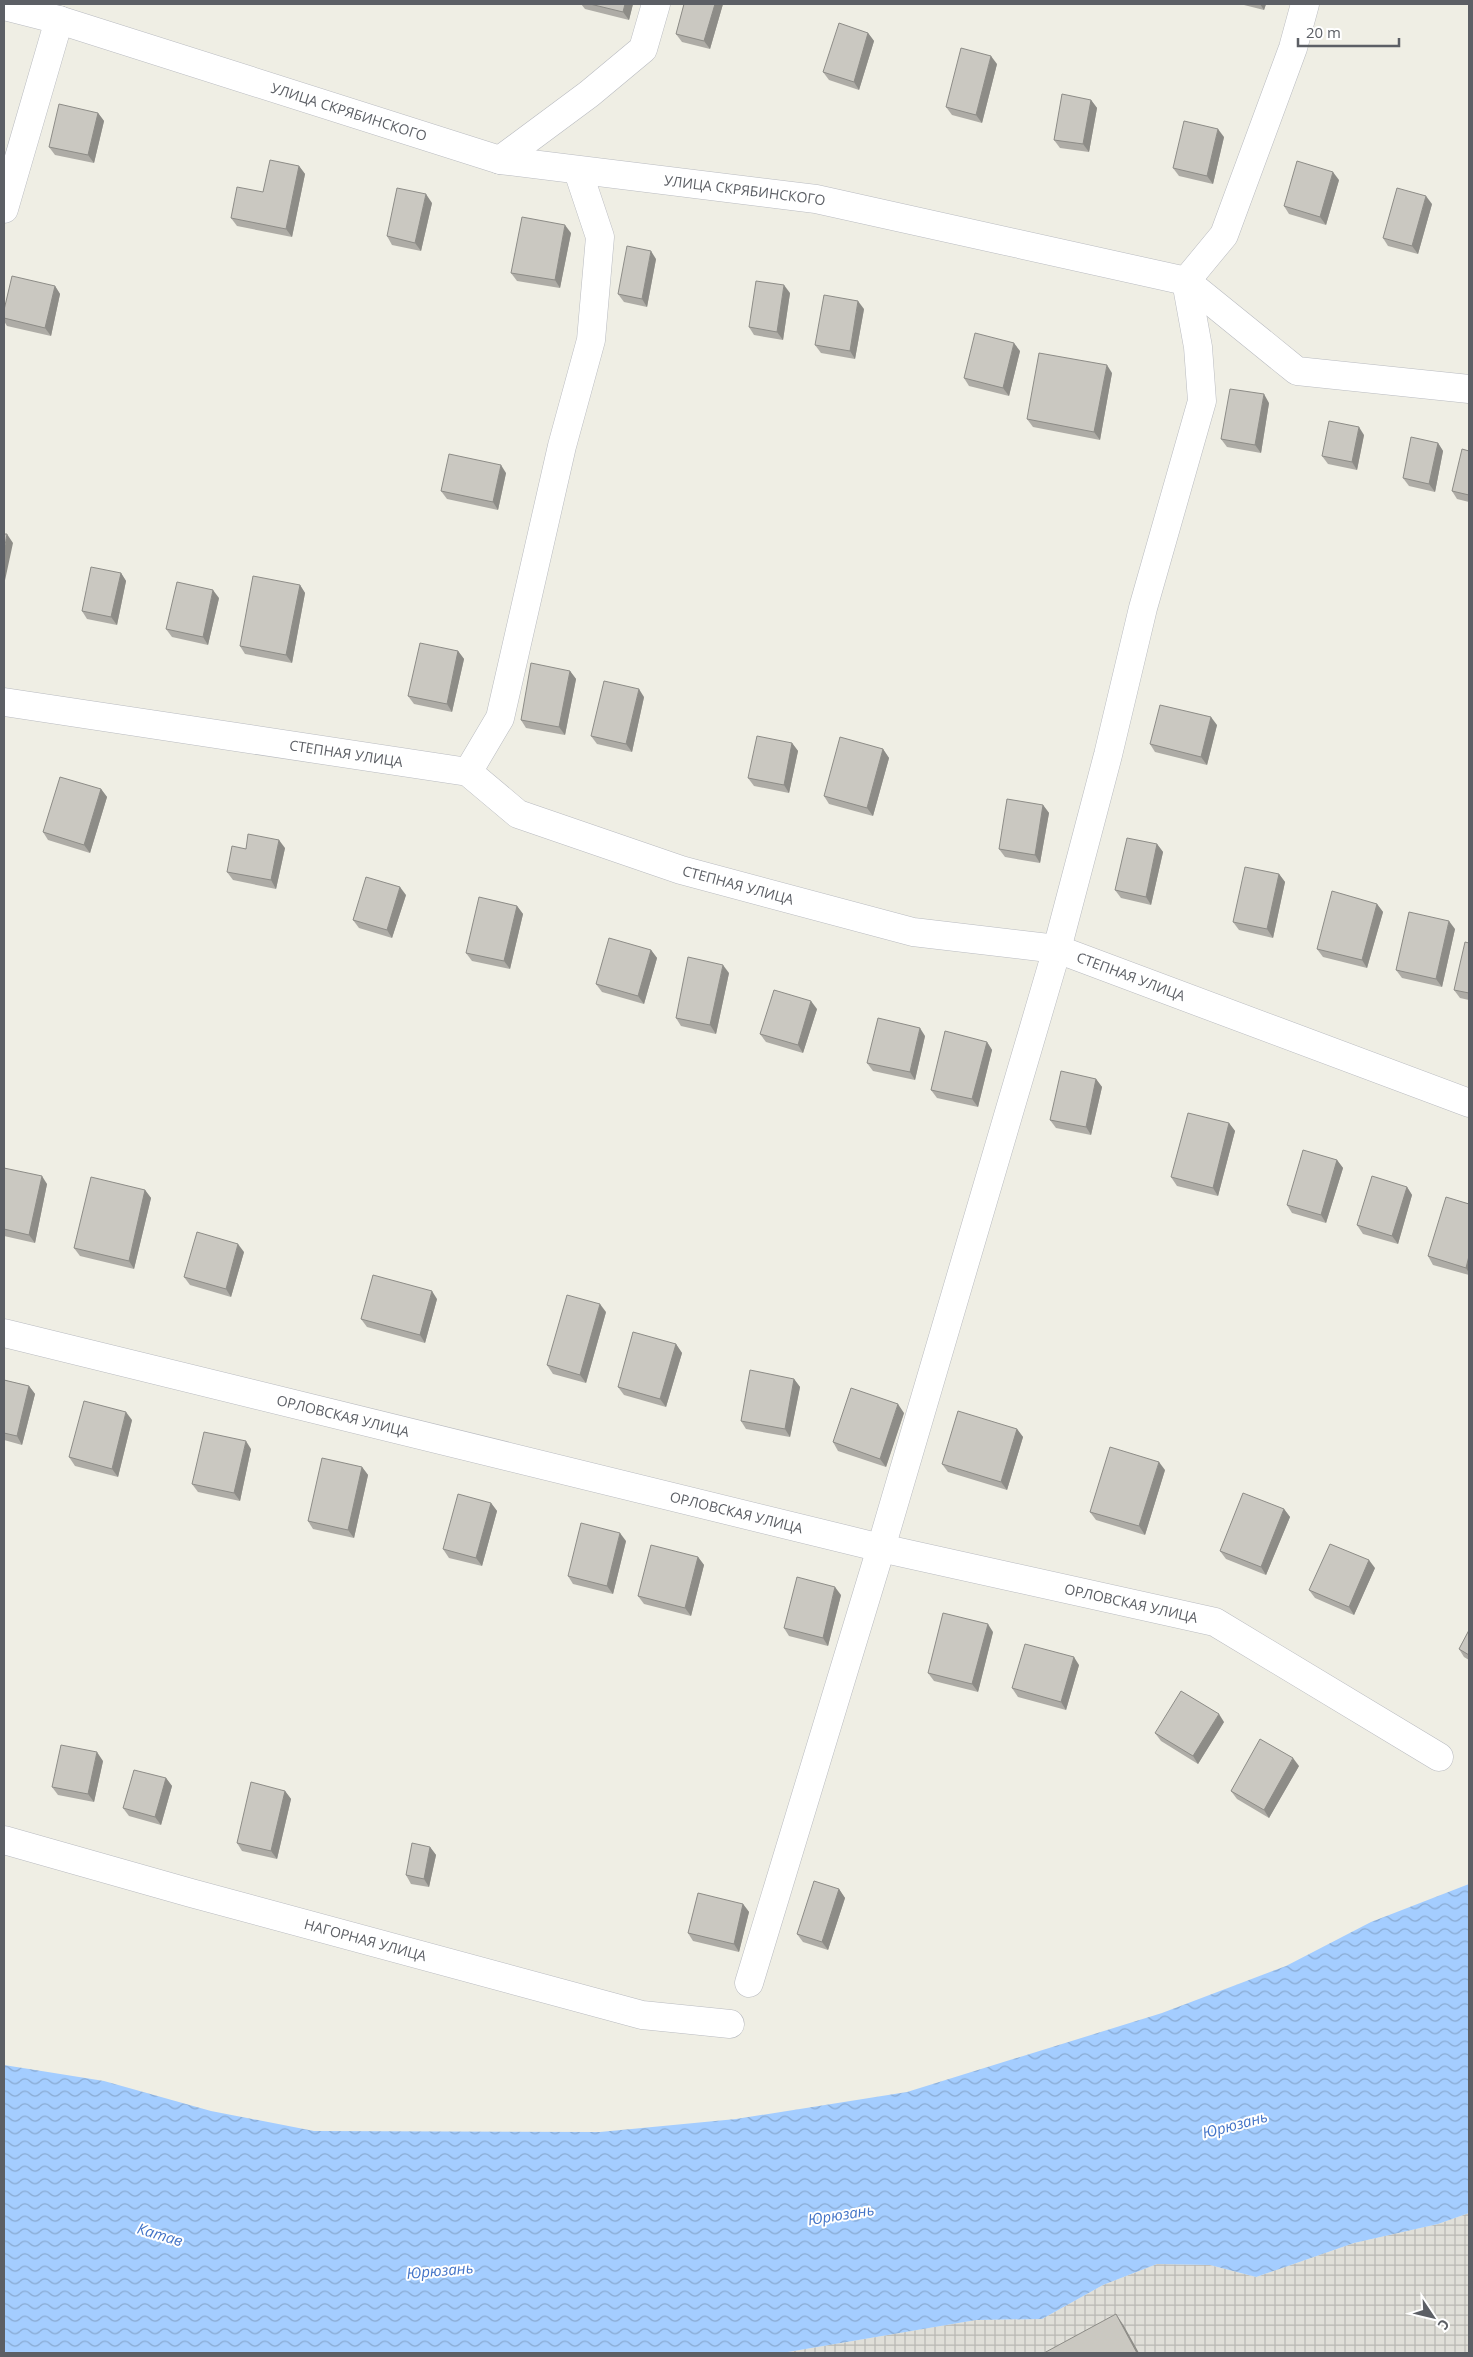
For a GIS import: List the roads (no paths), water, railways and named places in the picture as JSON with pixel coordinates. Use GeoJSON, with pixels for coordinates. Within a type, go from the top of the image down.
{"type":"FeatureCollection","features":[{"type":"Feature","properties":{"kind":"street"},"geometry":{"type":"LineString","coordinates":[[500,160],[589,94],[643,49],[656,4]]}},
{"type":"Feature","properties":{"kind":"street"},"geometry":{"type":"LineString","coordinates":[[749,1983],[881,1548],[1057,949],[1108,755],[1143,608],[1202,401],[1198,347],[1186,281],[1224,235],[1293,48],[1305,4]]}},
{"type":"Feature","properties":{"kind":"street","name":"УЛИЦА СКРЯБИНСКОГО"},"geometry":{"type":"LineString","coordinates":[[4,6],[59,20],[500,160],[816,199],[1186,281],[1297,371],[1469,389]]}},
{"type":"Feature","properties":{"kind":"street"},"geometry":{"type":"LineString","coordinates":[[4,208],[59,20]]}},
{"type":"Feature","properties":{"kind":"street"},"geometry":{"type":"LineString","coordinates":[[468,772],[500,718],[562,446],[591,340],[600,237],[578,170]]}},
{"type":"Feature","properties":{"kind":"street","name":"СТЕПНАЯ УЛИЦА"},"geometry":{"type":"LineString","coordinates":[[4,702],[468,772],[518,814],[681,870],[913,932],[1057,949],[1469,1103]]}},
{"type":"Feature","properties":{"kind":"street","name":"ОРЛОВСКАЯ УЛИЦА"},"geometry":{"type":"LineString","coordinates":[[4,1333],[881,1548],[1216,1622],[1439,1757]]}},
{"type":"Feature","properties":{"kind":"street","name":"НАГОРНАЯ УЛИЦА"},"geometry":{"type":"LineString","coordinates":[[4,1840],[191,1893],[642,2015],[730,2024]]}},
{"type":"Feature","properties":{"kind":"water"},"geometry":{"type":"Polygon","coordinates":[[[1469,1884],[1469,2213],[1438,2224],[1354,2243],[1256,2277],[1210,2265],[1157,2264],[1103,2285],[1042,2319],[976,2320],[782,2353],[4,2353],[4,2065],[104,2081],[211,2111],[314,2131],[600,2132],[736,2119],[907,2092],[1162,2013],[1286,1966],[1371,1922],[1469,1884]]]}},
{"type":"Feature","properties":{"kind":"water label","name":"Юрюзань"},"geometry":{"type":"Point","coordinates":[1235,2125]}},
{"type":"Feature","properties":{"kind":"water label","name":"Юрюзань"},"geometry":{"type":"Point","coordinates":[841,2215]}},
{"type":"Feature","properties":{"kind":"water label","name":"Катав"},"geometry":{"type":"Point","coordinates":[160,2235]}},
{"type":"Feature","properties":{"kind":"water label","name":"Юрюзань"},"geometry":{"type":"Point","coordinates":[440,2271]}}]}
